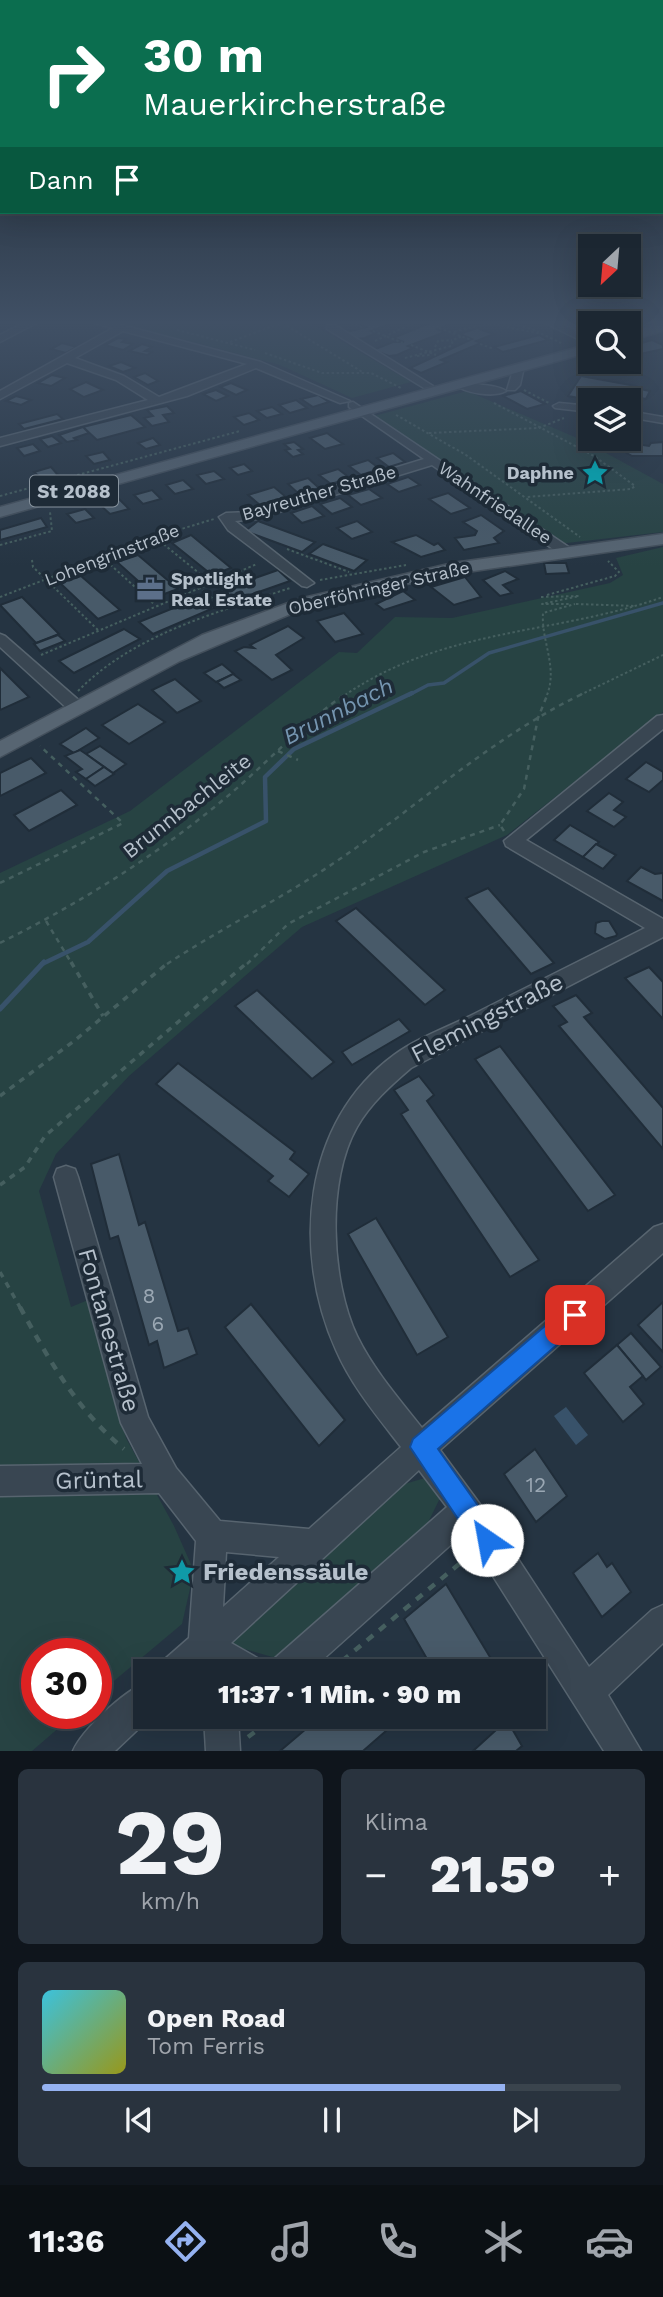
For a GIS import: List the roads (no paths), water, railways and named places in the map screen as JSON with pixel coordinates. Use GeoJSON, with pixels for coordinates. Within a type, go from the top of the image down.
{"type":"FeatureCollection","features":[{"type":"Feature","properties":{"kind":"main road","name":"St 2088"},"geometry":{"type":"LineString","coordinates":[[0,503],[368,402]]}},
{"type":"Feature","properties":{"kind":"main road","name":"St 2088"},"geometry":{"type":"LineString","coordinates":[[0,512],[148,471],[353,406],[376,402]]}},
{"type":"Feature","properties":{"kind":"main road","name":"Oberföhringer Straße"},"geometry":{"type":"LineString","coordinates":[[0,750],[230,630],[279,611],[346,592],[448,570],[663,539]]}},
{"type":"Feature","properties":{"kind":"street"},"geometry":{"type":"LineString","coordinates":[[0,442],[155,402]]}},
{"type":"Feature","properties":{"kind":"street","name":"Wahnfriedallee"},"geometry":{"type":"LineString","coordinates":[[343,402],[568,553]]}},
{"type":"Feature","properties":{"kind":"street"},"geometry":{"type":"LineString","coordinates":[[559,406],[578,408]]}},
{"type":"Feature","properties":{"kind":"street"},"geometry":{"type":"LineString","coordinates":[[641,416],[663,420]]}},
{"type":"Feature","properties":{"kind":"street","name":"Bayreuther Straße"},"geometry":{"type":"LineString","coordinates":[[307,583],[275,552],[233,527],[226,517],[251,516],[432,461]]}},
{"type":"Feature","properties":{"kind":"street"},"geometry":{"type":"LineString","coordinates":[[0,639],[23,663],[77,708]]}},
{"type":"Feature","properties":{"kind":"street"},"geometry":{"type":"LineString","coordinates":[[662,928],[513,841],[663,720]]}},
{"type":"Feature","properties":{"kind":"street","name":"Flemingstraße"},"geometry":{"type":"LineString","coordinates":[[467,1510],[359,1366],[337,1320],[325,1266],[323,1213],[334,1158],[344,1128],[373,1088],[403,1061],[662,928]]}},
{"type":"Feature","properties":{"kind":"street","name":"Fontanestraße"},"geometry":{"type":"LineString","coordinates":[[66,1177],[135,1423],[166,1478]]}},
{"type":"Feature","properties":{"kind":"street"},"geometry":{"type":"LineString","coordinates":[[210,1658],[315,1545],[422,1447],[663,1236]]}},
{"type":"Feature","properties":{"kind":"street","name":"Grüntal"},"geometry":{"type":"LineString","coordinates":[[0,1481],[166,1478],[212,1536]]}},
{"type":"Feature","properties":{"kind":"street"},"geometry":{"type":"LineString","coordinates":[[299,1659],[467,1510],[624,1751]]}},
{"type":"Feature","properties":{"kind":"street"},"geometry":{"type":"LineString","coordinates":[[210,1658],[212,1536],[315,1545]]}},
{"type":"Feature","properties":{"kind":"street"},"geometry":{"type":"LineString","coordinates":[[586,1693],[663,1621]]}},
{"type":"Feature","properties":{"kind":"street"},"geometry":{"type":"LineString","coordinates":[[90,1751],[133,1711]]}},
{"type":"Feature","properties":{"kind":"water"},"geometry":{"type":"Polygon","coordinates":[[[566,1407],[588,1435],[576,1445],[554,1416],[566,1407]]]}},
{"type":"Feature","properties":{"kind":"waterway","name":"Brunnbach"},"geometry":{"type":"LineString","coordinates":[[409,695],[428,685],[444,683],[489,653],[663,603]]}},
{"type":"Feature","properties":{"kind":"waterway","name":"Brunnbach"},"geometry":{"type":"LineString","coordinates":[[42,964],[88,942],[167,871],[266,821],[265,777],[294,749],[412,693]]}},
{"type":"Feature","properties":{"kind":"waterway","name":"Brunnbach"},"geometry":{"type":"LineString","coordinates":[[0,1009],[42,964]]}},
{"type":"Feature","properties":{"kind":"place","name":"Daphne"},"geometry":{"type":"Point","coordinates":[595,473]}},
{"type":"Feature","properties":{"kind":"place","name":"Spotlight Real Estate"},"geometry":{"type":"Point","coordinates":[150,589]}},
{"type":"Feature","properties":{"kind":"place","name":"Friedenssäule"},"geometry":{"type":"Point","coordinates":[182,1572]}}]}
